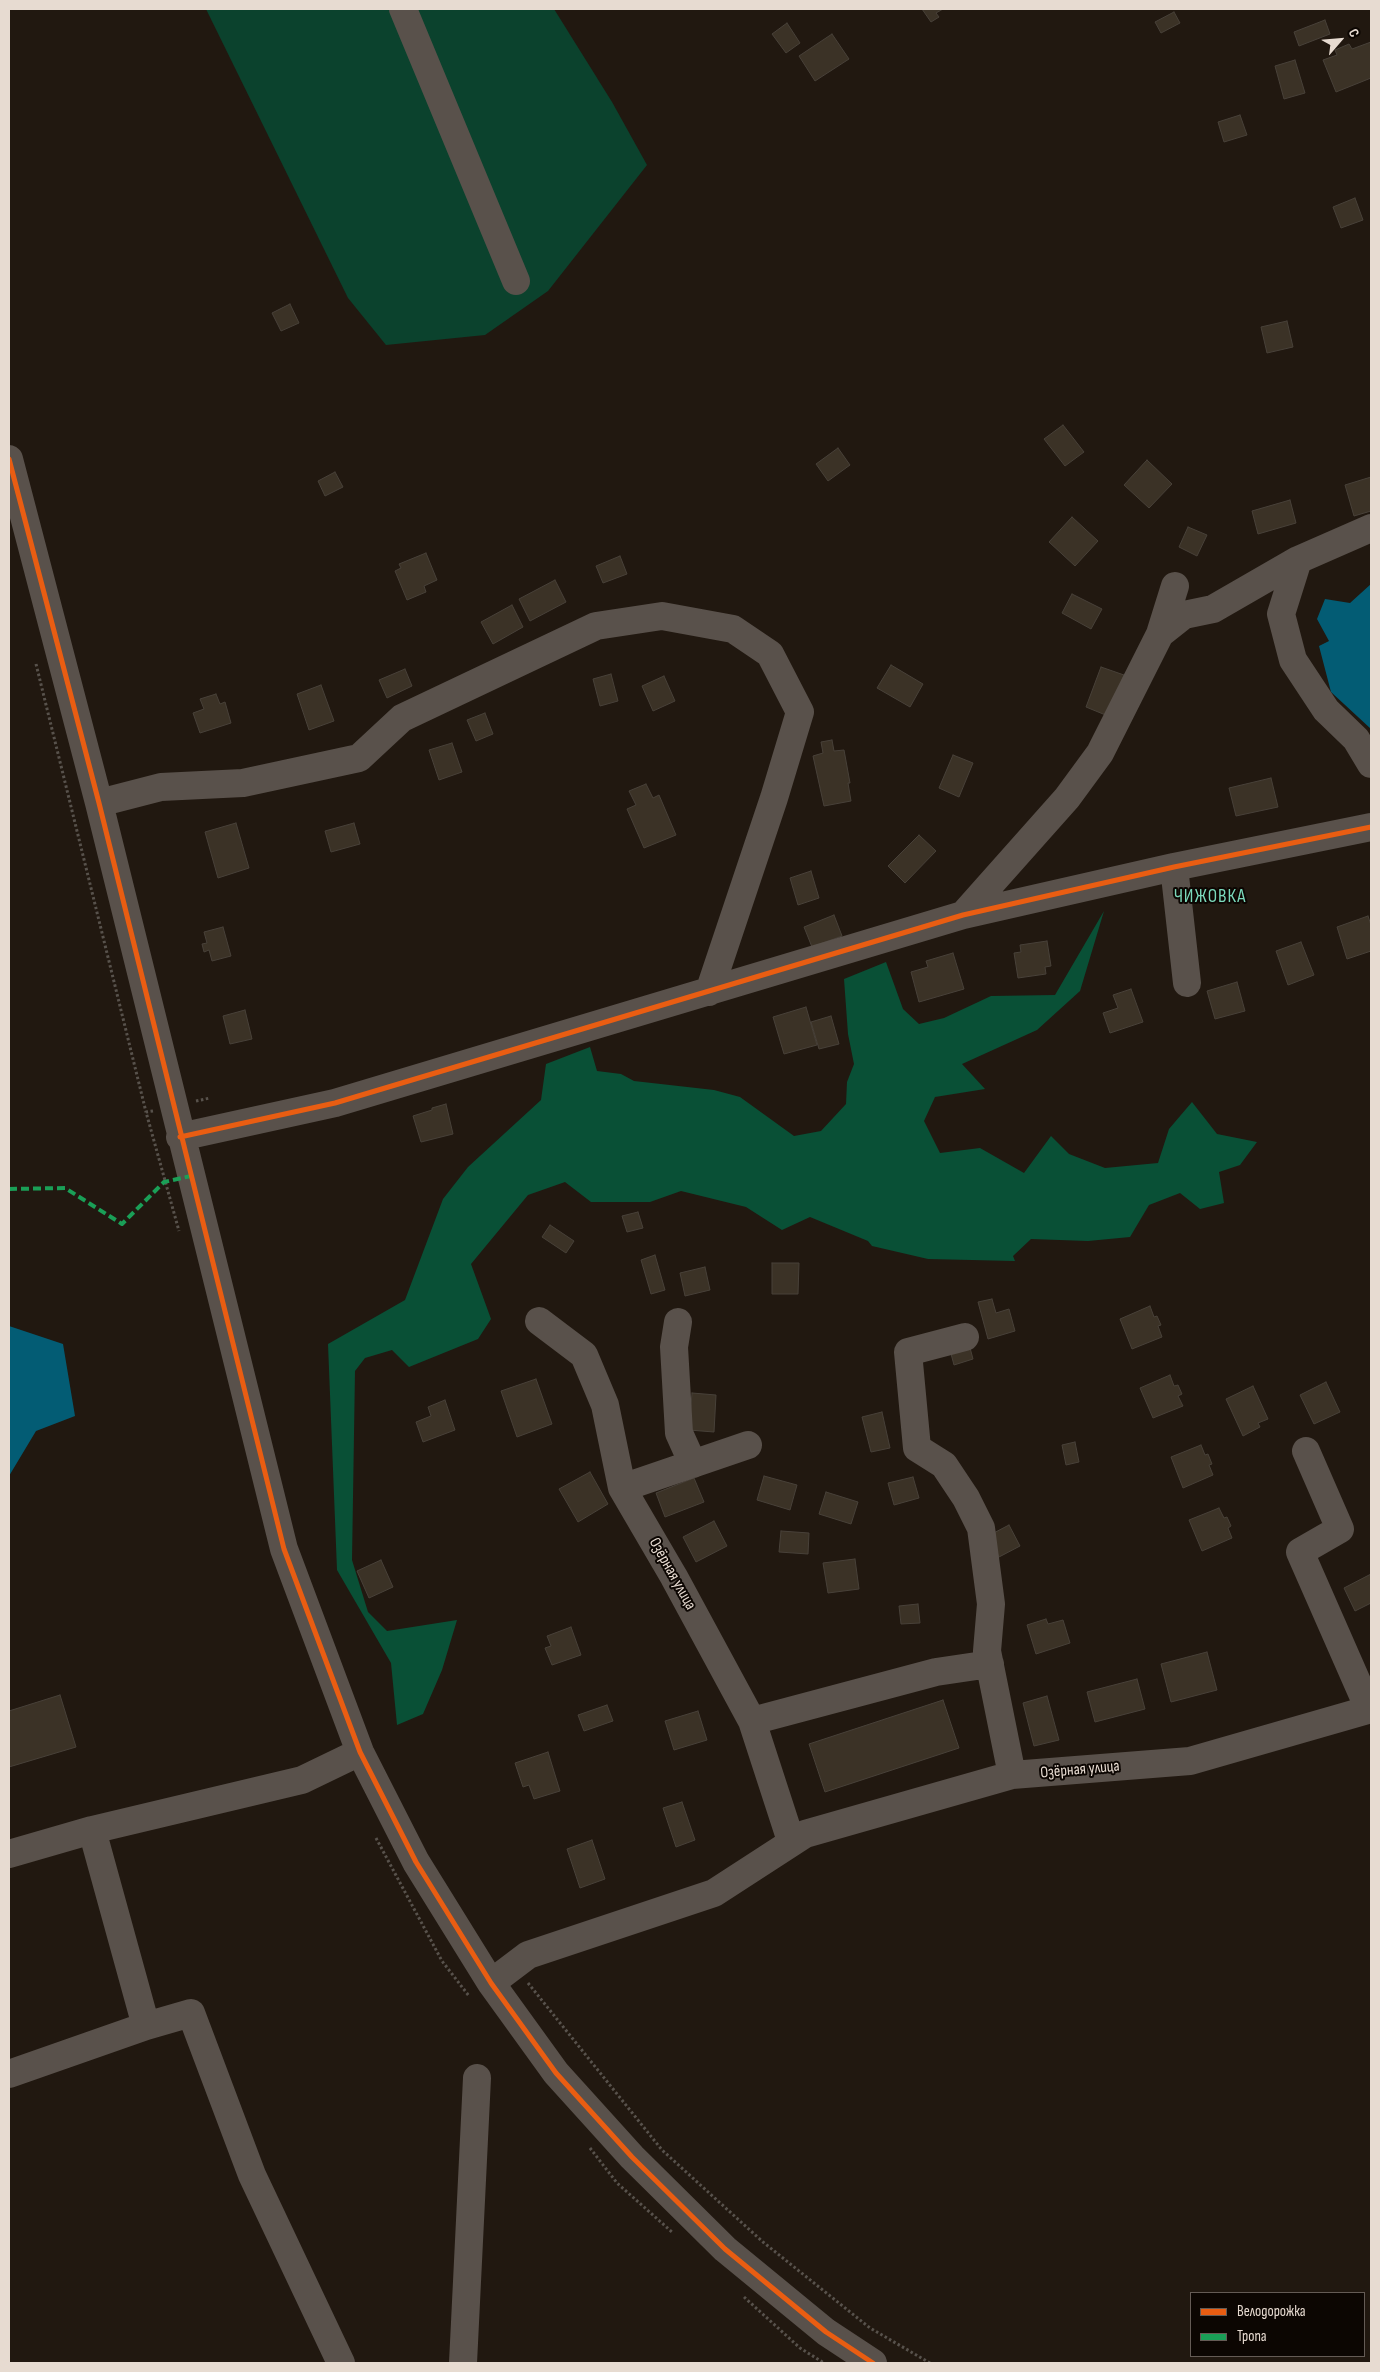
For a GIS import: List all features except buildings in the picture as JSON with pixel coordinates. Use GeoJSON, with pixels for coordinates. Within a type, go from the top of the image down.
{"type":"FeatureCollection","features":[{"type":"Feature","properties":{"kind":"street"},"geometry":{"type":"LineString","coordinates":[[403,9],[516,282]]}},
{"type":"Feature","properties":{"kind":"street"},"geometry":{"type":"LineString","coordinates":[[9,459],[99,803],[180,1137],[284,1548],[360,1752],[481,1991],[632,2157],[725,2249],[826,2332],[873,2363]]}},
{"type":"Feature","properties":{"kind":"street"},"geometry":{"type":"LineString","coordinates":[[1160,634],[1184,615],[1213,609],[1298,560],[1371,528]]}},
{"type":"Feature","properties":{"kind":"street"},"geometry":{"type":"LineString","coordinates":[[1298,560],[1280,614],[1293,660],[1326,710],[1356,739],[1371,764]]}},
{"type":"Feature","properties":{"kind":"street"},"geometry":{"type":"LineString","coordinates":[[963,915],[1067,798],[1100,753],[1160,634],[1175,586]]}},
{"type":"Feature","properties":{"kind":"street"},"geometry":{"type":"LineString","coordinates":[[99,803],[162,787],[243,783],[359,758],[402,718],[596,626],[662,616],[733,629],[770,654],[800,712],[774,798],[709,992]]}},
{"type":"Feature","properties":{"kind":"street"},"geometry":{"type":"LineString","coordinates":[[180,1137],[335,1103],[963,915],[1174,867],[1371,827]]}},
{"type":"Feature","properties":{"kind":"street"},"geometry":{"type":"LineString","coordinates":[[1174,867],[1187,983]]}},
{"type":"Feature","properties":{"kind":"street","name":"Озёрная улица"},"geometry":{"type":"LineString","coordinates":[[539,1321],[584,1355],[605,1405],[622,1488],[674,1576],[752,1721],[791,1841]]}},
{"type":"Feature","properties":{"kind":"street"},"geometry":{"type":"LineString","coordinates":[[678,1322],[674,1347],[679,1433],[693,1464]]}},
{"type":"Feature","properties":{"kind":"street"},"geometry":{"type":"LineString","coordinates":[[965,1337],[908,1352],[916,1448],[944,1465],[966,1498],[982,1528],[991,1604],[987,1651],[1012,1775]]}},
{"type":"Feature","properties":{"kind":"street"},"geometry":{"type":"LineString","coordinates":[[622,1488],[748,1445]]}},
{"type":"Feature","properties":{"kind":"street"},"geometry":{"type":"LineString","coordinates":[[1306,1452],[1340,1529],[1300,1552],[1370,1709]]}},
{"type":"Feature","properties":{"kind":"street"},"geometry":{"type":"LineString","coordinates":[[752,1721],[936,1672],[990,1664]]}},
{"type":"Feature","properties":{"kind":"street","name":"Озёрная улица"},"geometry":{"type":"LineString","coordinates":[[481,1991],[528,1955],[714,1894],[791,1841],[805,1834],[1012,1775],[1190,1761],[1370,1709]]}},
{"type":"Feature","properties":{"kind":"street"},"geometry":{"type":"LineString","coordinates":[[9,1854],[92,1830],[302,1780],[360,1752]]}},
{"type":"Feature","properties":{"kind":"street"},"geometry":{"type":"LineString","coordinates":[[92,1830],[146,2026]]}},
{"type":"Feature","properties":{"kind":"street"},"geometry":{"type":"LineString","coordinates":[[9,2074],[146,2026],[191,2014],[252,2175],[341,2363]]}},
{"type":"Feature","properties":{"kind":"street"},"geometry":{"type":"LineString","coordinates":[[463,2363],[477,2078]]}},
{"type":"Feature","properties":{"kind":"path"},"geometry":{"type":"LineString","coordinates":[[35,658],[146,1112],[181,1239]]}},
{"type":"Feature","properties":{"kind":"path"},"geometry":{"type":"LineString","coordinates":[[146,1112],[210,1098]]}},
{"type":"Feature","properties":{"kind":"path"},"geometry":{"type":"LineString","coordinates":[[373,1832],[380,1850],[442,1961],[481,1991]]}},
{"type":"Feature","properties":{"kind":"path"},"geometry":{"type":"LineString","coordinates":[[528,1955],[528,1984],[662,2150],[763,2242],[870,2328],[930,2363]]}},
{"type":"Feature","properties":{"kind":"path"},"geometry":{"type":"LineString","coordinates":[[587,2144],[617,2183],[676,2236]]}},
{"type":"Feature","properties":{"kind":"path"},"geometry":{"type":"LineString","coordinates":[[742,2295],[800,2348],[824,2363]]}},
{"type":"Feature","properties":{"kind":"green space"},"geometry":{"type":"Polygon","coordinates":[[[206,9],[554,9],[612,102],[647,165],[548,291],[485,335],[386,345],[348,298],[206,9]]]}},
{"type":"Feature","properties":{"kind":"green space"},"geometry":{"type":"Polygon","coordinates":[[[1104,911],[1080,991],[1037,1030],[962,1064],[985,1089],[935,1097],[924,1121],[940,1153],[980,1148],[1024,1173],[1051,1136],[1069,1154],[1105,1168],[1158,1163],[1169,1129],[1192,1102],[1217,1134],[1257,1142],[1240,1165],[1219,1172],[1224,1203],[1200,1209],[1180,1193],[1149,1205],[1130,1237],[1088,1241],[1031,1239],[1013,1256],[1015,1261],[928,1259],[872,1246],[868,1241],[810,1217],[782,1230],[746,1207],[681,1191],[650,1202],[591,1202],[565,1182],[528,1195],[471,1264],[491,1319],[478,1339],[409,1367],[392,1350],[365,1358],[355,1371],[352,1560],[368,1612],[387,1631],[457,1620],[442,1670],[423,1714],[397,1725],[391,1663],[337,1570],[328,1344],[405,1300],[443,1199],[468,1167],[541,1100],[546,1064],[590,1047],[597,1071],[621,1074],[634,1081],[714,1090],[740,1097],[794,1136],[821,1131],[846,1104],[847,1082],[854,1064],[848,1034],[844,979],[886,962],[903,1009],[919,1024],[944,1018],[991,996],[1055,995],[1104,911]]]}},
{"type":"Feature","properties":{"kind":"water"},"geometry":{"type":"Polygon","coordinates":[[[1371,584],[1371,729],[1331,692],[1319,646],[1329,641],[1317,619],[1325,599],[1350,603],[1371,584]]]}},
{"type":"Feature","properties":{"kind":"water"},"geometry":{"type":"Polygon","coordinates":[[[9,1326],[63,1344],[75,1416],[36,1431],[9,1476],[9,1326]]]}},
{"type":"Feature","properties":{"kind":"marked path"},"geometry":{"type":"LineString","coordinates":[[9,1189],[65,1188],[122,1224],[164,1182],[191,1176]]}},
{"type":"Feature","properties":{"kind":"cycle path"},"geometry":{"type":"LineString","coordinates":[[9,459],[99,803],[284,1549],[360,1752],[416,1862],[491,1983],[556,2073],[632,2157],[725,2249],[826,2332],[873,2363]]}},
{"type":"Feature","properties":{"kind":"cycle path"},"geometry":{"type":"LineString","coordinates":[[180,1137],[335,1103],[963,915],[1174,867],[1371,827]]}},
{"type":"Feature","properties":{"kind":"district","name":"ЧИЖОВКА"},"geometry":{"type":"Point","coordinates":[1210,897]}}]}
